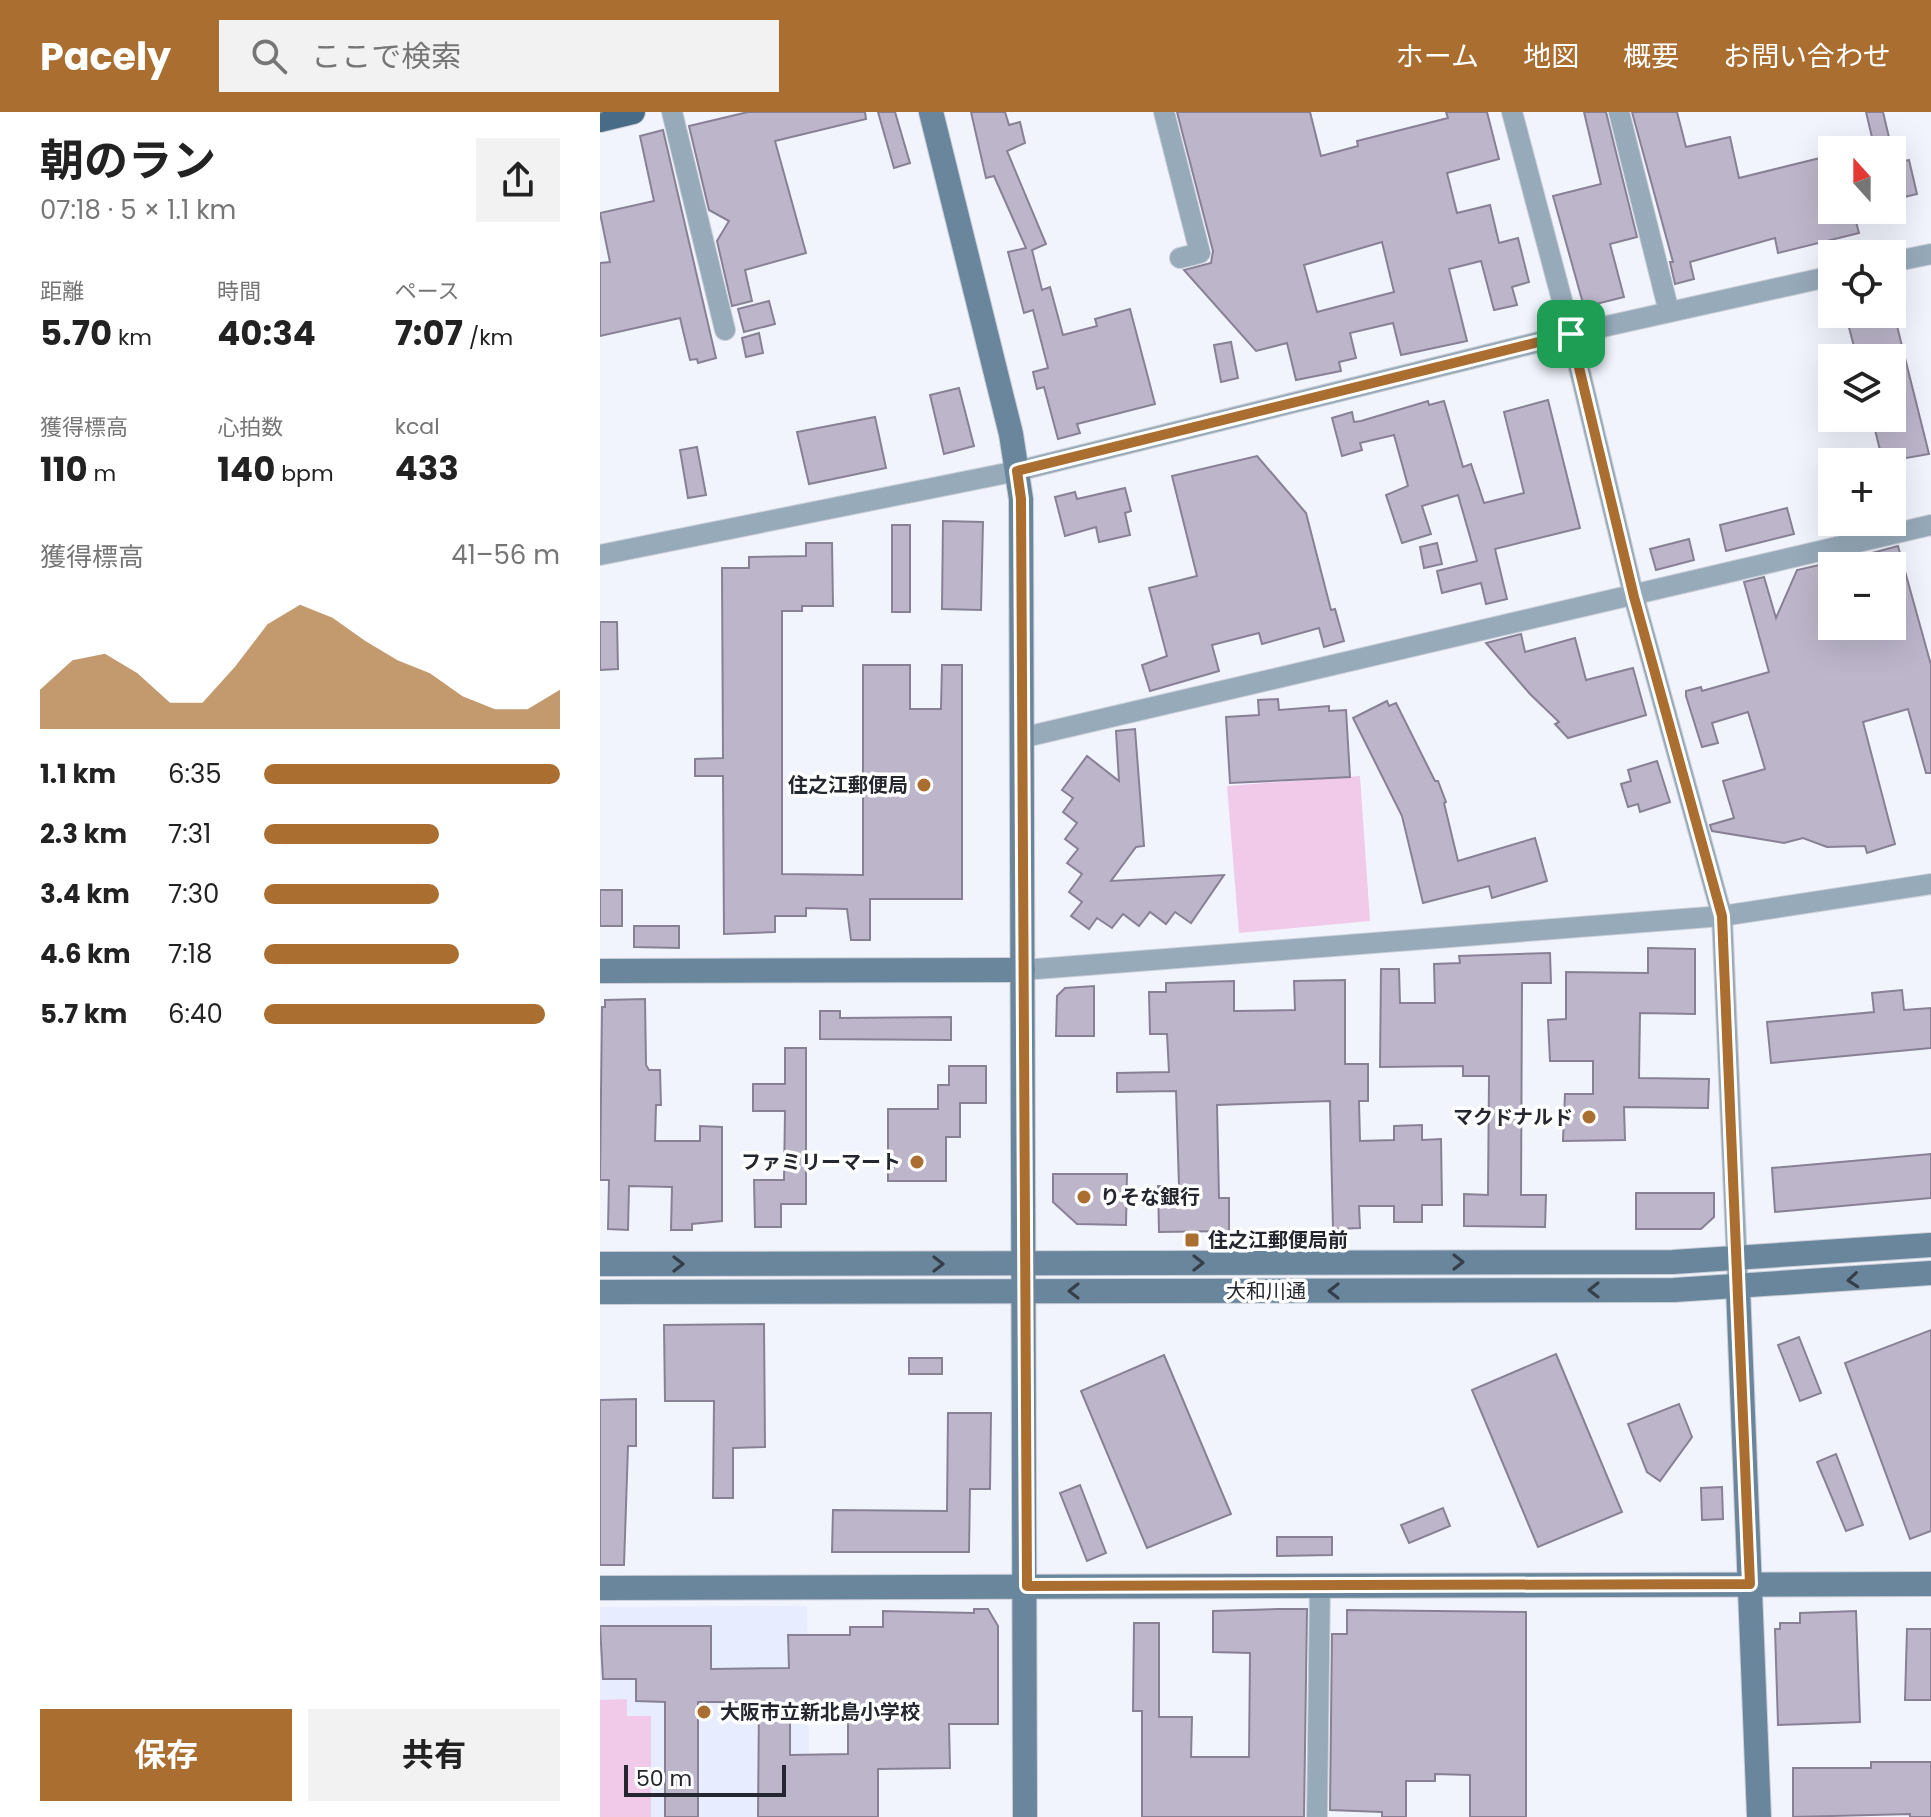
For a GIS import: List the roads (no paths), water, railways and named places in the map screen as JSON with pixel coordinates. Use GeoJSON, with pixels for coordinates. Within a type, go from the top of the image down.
{"type":"FeatureCollection","features":[{"type":"Feature","properties":{"kind":"main road"},"geometry":{"type":"LineString","coordinates":[[600,120],[633,112]]}},
{"type":"Feature","properties":{"kind":"street"},"geometry":{"type":"LineString","coordinates":[[672,112],[725,330]]}},
{"type":"Feature","properties":{"kind":"street"},"geometry":{"type":"LineString","coordinates":[[931,112],[1011,434],[1021,499],[1027,1586],[1025,1817]]}},
{"type":"Feature","properties":{"kind":"street"},"geometry":{"type":"LineString","coordinates":[[1164,112],[1200,253],[1180,258]]}},
{"type":"Feature","properties":{"kind":"street"},"geometry":{"type":"LineString","coordinates":[[1512,112],[1571,334],[1634,597],[1722,916],[1759,1817]]}},
{"type":"Feature","properties":{"kind":"street"},"geometry":{"type":"LineString","coordinates":[[1619,112],[1669,312]]}},
{"type":"Feature","properties":{"kind":"street"},"geometry":{"type":"LineString","coordinates":[[1906,259],[1931,254]]}},
{"type":"Feature","properties":{"kind":"street"},"geometry":{"type":"LineString","coordinates":[[600,555],[1017,471],[1571,334],[1818,279]]}},
{"type":"Feature","properties":{"kind":"street"},"geometry":{"type":"LineString","coordinates":[[1021,738],[1634,597],[1931,525]]}},
{"type":"Feature","properties":{"kind":"street"},"geometry":{"type":"LineString","coordinates":[[600,971],[1023,970],[1722,916],[1931,884]]}},
{"type":"Feature","properties":{"kind":"street","name":"大和川通"},"geometry":{"type":"LineString","coordinates":[[600,1264],[1737,1259],[1931,1245]]}},
{"type":"Feature","properties":{"kind":"street","name":"大和川通"},"geometry":{"type":"LineString","coordinates":[[600,1292],[1738,1288],[1931,1273]]}},
{"type":"Feature","properties":{"kind":"street"},"geometry":{"type":"LineString","coordinates":[[1317,1817],[1320,1584]]}},
{"type":"Feature","properties":{"kind":"street"},"geometry":{"type":"LineString","coordinates":[[600,1588],[1931,1584]]}},
{"type":"Feature","properties":{"kind":"place","name":"住之江郵便局"},"geometry":{"type":"Point","coordinates":[924,785]}},
{"type":"Feature","properties":{"kind":"place","name":"マクドナルド"},"geometry":{"type":"Point","coordinates":[1589,1117]}},
{"type":"Feature","properties":{"kind":"place","name":"ファミリーマート"},"geometry":{"type":"Point","coordinates":[917,1162]}},
{"type":"Feature","properties":{"kind":"place","name":"りそな銀行"},"geometry":{"type":"Point","coordinates":[1084,1197]}},
{"type":"Feature","properties":{"kind":"place","name":"住之江郵便局前"},"geometry":{"type":"Point","coordinates":[1192,1240]}},
{"type":"Feature","properties":{"kind":"place","name":"大阪市立新北島小学校"},"geometry":{"type":"Point","coordinates":[704,1712]}}]}
